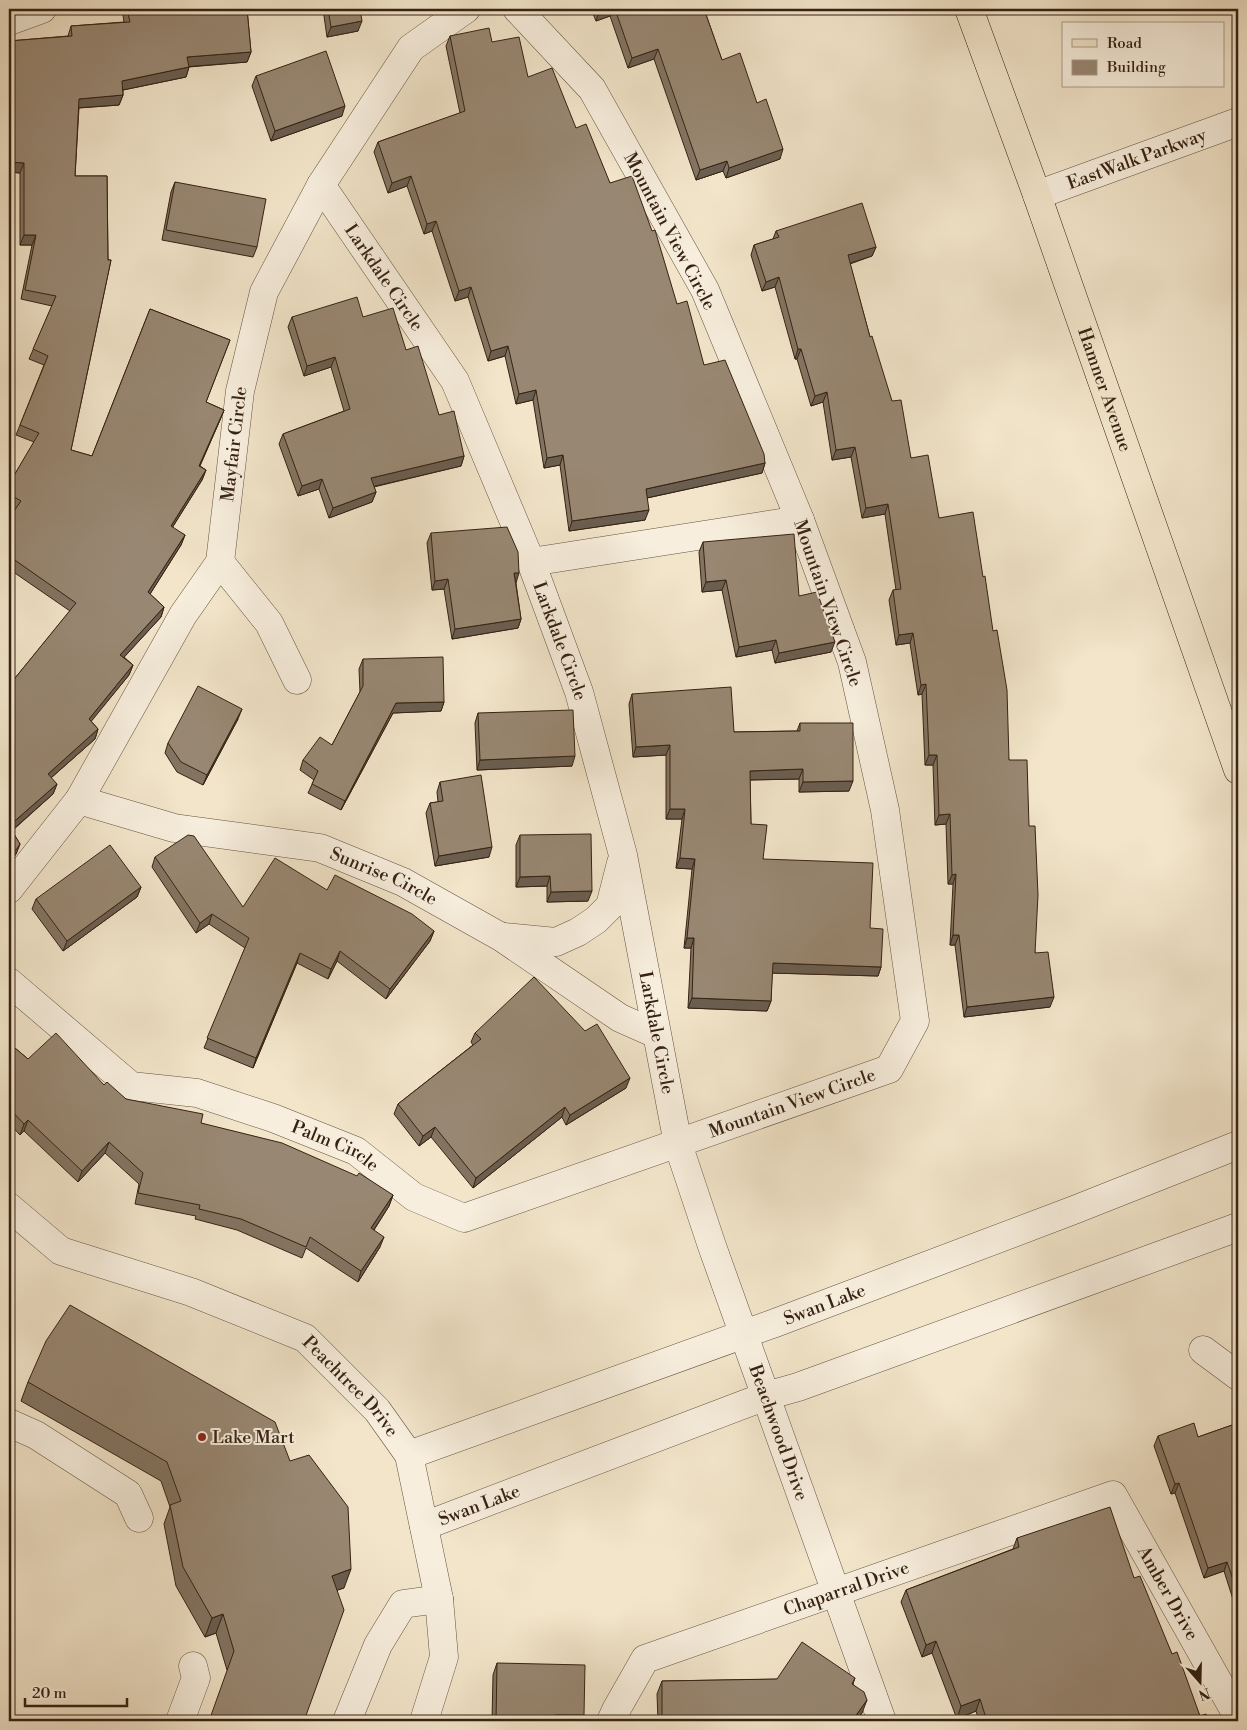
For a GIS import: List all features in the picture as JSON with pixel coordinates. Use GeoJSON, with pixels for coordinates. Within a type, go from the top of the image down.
{"type":"FeatureCollection","features":[{"type":"Feature","properties":{"kind":"main road","name":"Hamner Avenue"},"geometry":{"type":"LineString","coordinates":[[969,9],[1037,195],[1238,770]]}},
{"type":"Feature","properties":{"kind":"street"},"geometry":{"type":"LineString","coordinates":[[9,21],[42,9]]}},
{"type":"Feature","properties":{"kind":"street","name":"Mayfair Circle"},"geometry":{"type":"LineString","coordinates":[[9,889],[79,800],[183,615],[220,562],[240,391],[264,292],[321,185],[411,48],[466,9]]}},
{"type":"Feature","properties":{"kind":"street","name":"Mountain View Circle"},"geometry":{"type":"LineString","coordinates":[[517,9],[592,89],[700,282],[800,520],[854,672],[885,810],[915,1021],[889,1069],[678,1144]]}},
{"type":"Feature","properties":{"kind":"street","name":"EastWalk Parkway"},"geometry":{"type":"LineString","coordinates":[[1037,195],[1238,122]]}},
{"type":"Feature","properties":{"kind":"street","name":"Larkdale Circle"},"geometry":{"type":"LineString","coordinates":[[321,185],[455,381],[531,562],[579,692],[623,854],[678,1144]]}},
{"type":"Feature","properties":{"kind":"street"},"geometry":{"type":"LineString","coordinates":[[531,562],[800,520]]}},
{"type":"Feature","properties":{"kind":"street"},"geometry":{"type":"LineString","coordinates":[[220,562],[269,622],[297,680]]}},
{"type":"Feature","properties":{"kind":"street","name":"Sunrise Circle"},"geometry":{"type":"LineString","coordinates":[[79,800],[174,828],[320,848],[403,882],[501,937],[620,1018],[656,1034]]}},
{"type":"Feature","properties":{"kind":"street"},"geometry":{"type":"LineString","coordinates":[[501,937],[556,942],[578,932],[596,920],[610,906],[623,854]]}},
{"type":"Feature","properties":{"kind":"street","name":"Palm Circle"},"geometry":{"type":"LineString","coordinates":[[9,982],[131,1086],[196,1094],[273,1118],[356,1151],[414,1196],[464,1218],[678,1144]]}},
{"type":"Feature","properties":{"kind":"street","name":"Beachwood Drive"},"geometry":{"type":"LineString","coordinates":[[678,1144],[712,1246],[882,1721]]}},
{"type":"Feature","properties":{"kind":"street","name":"Swan Lake"},"geometry":{"type":"LineString","coordinates":[[409,1455],[784,1320],[1065,1214],[1238,1145]]}},
{"type":"Feature","properties":{"kind":"street","name":"Peachtree Drive"},"geometry":{"type":"LineString","coordinates":[[9,1207],[61,1251],[191,1292],[305,1338],[377,1410],[409,1455],[439,1600],[444,1657],[424,1721]]}},
{"type":"Feature","properties":{"kind":"street","name":"Swan Lake"},"geometry":{"type":"LineString","coordinates":[[424,1526],[766,1396],[798,1387],[1238,1227]]}},
{"type":"Feature","properties":{"kind":"street"},"geometry":{"type":"LineString","coordinates":[[1202,1350],[1238,1376]]}},
{"type":"Feature","properties":{"kind":"street"},"geometry":{"type":"LineString","coordinates":[[9,1423],[36,1435],[128,1494],[139,1518]]}},
{"type":"Feature","properties":{"kind":"street","name":"Chaparral Drive"},"geometry":{"type":"LineString","coordinates":[[611,1721],[645,1660],[1113,1495]]}},
{"type":"Feature","properties":{"kind":"street","name":"Amber Drive"},"geometry":{"type":"LineString","coordinates":[[1113,1495],[1238,1717]]}},
{"type":"Feature","properties":{"kind":"street"},"geometry":{"type":"LineString","coordinates":[[347,1721],[378,1645],[403,1604],[439,1600]]}},
{"type":"Feature","properties":{"kind":"street"},"geometry":{"type":"LineString","coordinates":[[180,1721],[196,1678],[193,1666]]}},
{"type":"Feature","properties":{"kind":"building"},"geometry":{"type":"Polygon","coordinates":[[[127,9],[247,9],[251,52],[187,57],[189,67],[122,81],[123,95],[79,99],[75,176],[107,176],[108,260],[111,260],[71,450],[92,456],[150,309],[230,340],[206,402],[224,410],[199,466],[206,470],[171,526],[185,535],[148,592],[164,607],[120,655],[133,665],[89,719],[98,729],[48,774],[57,784],[9,826],[9,680],[11,683],[76,603],[9,556],[9,518],[21,501],[9,494],[9,484],[39,433],[20,425],[48,356],[33,349],[56,296],[25,290],[36,235],[24,235],[24,163],[10,162],[14,100],[9,100],[9,41],[72,36],[71,26],[130,22],[127,9]]]}},
{"type":"Feature","properties":{"kind":"building"},"geometry":{"type":"Polygon","coordinates":[[[328,9],[360,9],[362,21],[331,27],[328,9]]]}},
{"type":"Feature","properties":{"kind":"building"},"geometry":{"type":"Polygon","coordinates":[[[615,9],[704,9],[722,60],[740,53],[757,103],[766,99],[783,149],[729,168],[727,161],[700,170],[658,49],[632,58],[615,9]]]}},
{"type":"Feature","properties":{"kind":"building"},"geometry":{"type":"Polygon","coordinates":[[[489,28],[492,42],[519,37],[528,77],[552,68],[576,128],[586,124],[610,183],[632,176],[652,231],[655,230],[677,304],[687,301],[704,365],[725,360],[764,454],[765,463],[646,489],[649,510],[572,521],[563,455],[547,458],[536,390],[519,394],[508,346],[491,351],[471,287],[459,291],[436,221],[427,224],[411,176],[392,183],[378,142],[465,111],[450,36],[489,28]]]}},
{"type":"Feature","properties":{"kind":"building"},"geometry":{"type":"Polygon","coordinates":[[[326,51],[345,106],[275,131],[256,76],[326,51]]]}},
{"type":"Feature","properties":{"kind":"building"},"geometry":{"type":"Polygon","coordinates":[[[175,182],[266,199],[257,247],[166,230],[175,182]]]}},
{"type":"Feature","properties":{"kind":"building"},"geometry":{"type":"Polygon","coordinates":[[[862,203],[876,247],[848,255],[870,337],[872,336],[892,401],[901,400],[911,458],[928,455],[939,518],[973,512],[993,631],[997,630],[1007,690],[1009,760],[1027,760],[1029,826],[1035,826],[1038,895],[1035,953],[1048,952],[1054,997],[967,1007],[959,935],[953,935],[956,874],[952,875],[950,814],[939,815],[937,755],[929,755],[926,684],[921,685],[913,633],[899,635],[893,590],[901,589],[888,504],[866,508],[855,447],[836,450],[827,392],[815,396],[801,349],[798,349],[779,277],[766,282],[754,245],[779,237],[776,231],[862,203]]]}},
{"type":"Feature","properties":{"kind":"building"},"geometry":{"type":"Polygon","coordinates":[[[357,297],[363,317],[393,308],[406,350],[418,346],[439,415],[454,411],[464,456],[371,478],[376,492],[333,508],[322,479],[302,486],[283,434],[350,409],[335,357],[307,366],[292,317],[357,297]]]}},
{"type":"Feature","properties":{"kind":"building"},"geometry":{"type":"Polygon","coordinates":[[[507,527],[518,552],[519,573],[514,573],[521,619],[455,629],[448,579],[435,581],[431,533],[507,527]]]}},
{"type":"Feature","properties":{"kind":"building"},"geometry":{"type":"Polygon","coordinates":[[[794,534],[799,596],[817,592],[835,642],[779,653],[776,640],[739,647],[726,580],[706,582],[703,542],[794,534]]]}},
{"type":"Feature","properties":{"kind":"building"},"geometry":{"type":"Polygon","coordinates":[[[443,657],[444,702],[396,703],[345,801],[312,784],[318,771],[303,760],[320,737],[332,745],[363,686],[363,659],[443,657]]]}},
{"type":"Feature","properties":{"kind":"building"},"geometry":{"type":"Polygon","coordinates":[[[198,686],[242,709],[207,775],[181,762],[168,743],[198,686]]]}},
{"type":"Feature","properties":{"kind":"building"},"geometry":{"type":"Polygon","coordinates":[[[731,687],[734,732],[800,731],[800,723],[853,723],[853,781],[803,782],[803,769],[750,771],[751,824],[767,825],[763,859],[873,863],[870,928],[883,929],[881,967],[773,963],[771,1001],[692,998],[694,938],[687,938],[695,859],[680,858],[685,809],[670,809],[670,745],[636,747],[632,694],[731,687]]]}},
{"type":"Feature","properties":{"kind":"building"},"geometry":{"type":"Polygon","coordinates":[[[573,710],[575,756],[480,760],[478,713],[573,710]]]}},
{"type":"Feature","properties":{"kind":"building"},"geometry":{"type":"Polygon","coordinates":[[[481,775],[492,847],[439,856],[430,803],[443,801],[440,782],[481,775]]]}},
{"type":"Feature","properties":{"kind":"building"},"geometry":{"type":"Polygon","coordinates":[[[9,826],[20,844],[16,850],[9,854],[9,826]]]}},
{"type":"Feature","properties":{"kind":"building"},"geometry":{"type":"Polygon","coordinates":[[[591,834],[592,891],[551,892],[550,876],[520,877],[520,835],[591,834]]]}},
{"type":"Feature","properties":{"kind":"building"},"geometry":{"type":"Polygon","coordinates":[[[188,835],[194,836],[243,907],[275,858],[327,890],[335,875],[412,914],[434,931],[390,989],[340,951],[331,969],[300,953],[256,1058],[207,1038],[249,938],[212,914],[200,923],[155,857],[188,835]]]}},
{"type":"Feature","properties":{"kind":"building"},"geometry":{"type":"Polygon","coordinates":[[[110,845],[141,887],[67,941],[36,899],[110,845]]]}},
{"type":"Feature","properties":{"kind":"building"},"geometry":{"type":"Polygon","coordinates":[[[534,977],[585,1031],[597,1024],[630,1078],[570,1115],[565,1107],[476,1178],[435,1127],[423,1136],[398,1104],[481,1039],[475,1033],[534,977]]]}},
{"type":"Feature","properties":{"kind":"building"},"geometry":{"type":"Polygon","coordinates":[[[56,1033],[104,1085],[107,1082],[126,1099],[203,1114],[201,1123],[282,1143],[357,1176],[359,1173],[393,1195],[371,1228],[384,1237],[361,1271],[310,1237],[306,1247],[241,1219],[199,1209],[200,1205],[138,1193],[143,1173],[109,1142],[82,1171],[28,1120],[24,1124],[9,1108],[9,1043],[28,1059],[56,1033]]]}},
{"type":"Feature","properties":{"kind":"building"},"geometry":{"type":"Polygon","coordinates":[[[70,1305],[275,1422],[290,1461],[309,1455],[348,1507],[351,1569],[332,1576],[344,1610],[304,1721],[209,1721],[234,1651],[223,1614],[212,1618],[183,1567],[170,1505],[181,1501],[167,1462],[28,1382],[46,1341],[70,1305]]]}},
{"type":"Feature","properties":{"kind":"building"},"geometry":{"type":"Polygon","coordinates":[[[1194,1423],[1198,1437],[1238,1423],[1238,1594],[1227,1562],[1208,1568],[1179,1483],[1175,1484],[1158,1436],[1194,1423]]]}},
{"type":"Feature","properties":{"kind":"building"},"geometry":{"type":"Polygon","coordinates":[[[1110,1507],[1134,1578],[1140,1576],[1172,1654],[1177,1652],[1200,1716],[1206,1714],[1208,1721],[987,1721],[980,1699],[961,1706],[936,1641],[926,1645],[906,1590],[1019,1547],[1017,1538],[1110,1507]]]}},
{"type":"Feature","properties":{"kind":"building"},"geometry":{"type":"Polygon","coordinates":[[[802,1642],[855,1678],[852,1684],[864,1692],[867,1700],[852,1721],[662,1721],[662,1681],[777,1679],[802,1642]]]}},
{"type":"Feature","properties":{"kind":"building"},"geometry":{"type":"Polygon","coordinates":[[[497,1663],[585,1665],[584,1715],[555,1715],[555,1721],[496,1721],[497,1663]]]}},
{"type":"Feature","properties":{"kind":"place","name":"Lake Mart"},"geometry":{"type":"Point","coordinates":[202,1437]}}]}
